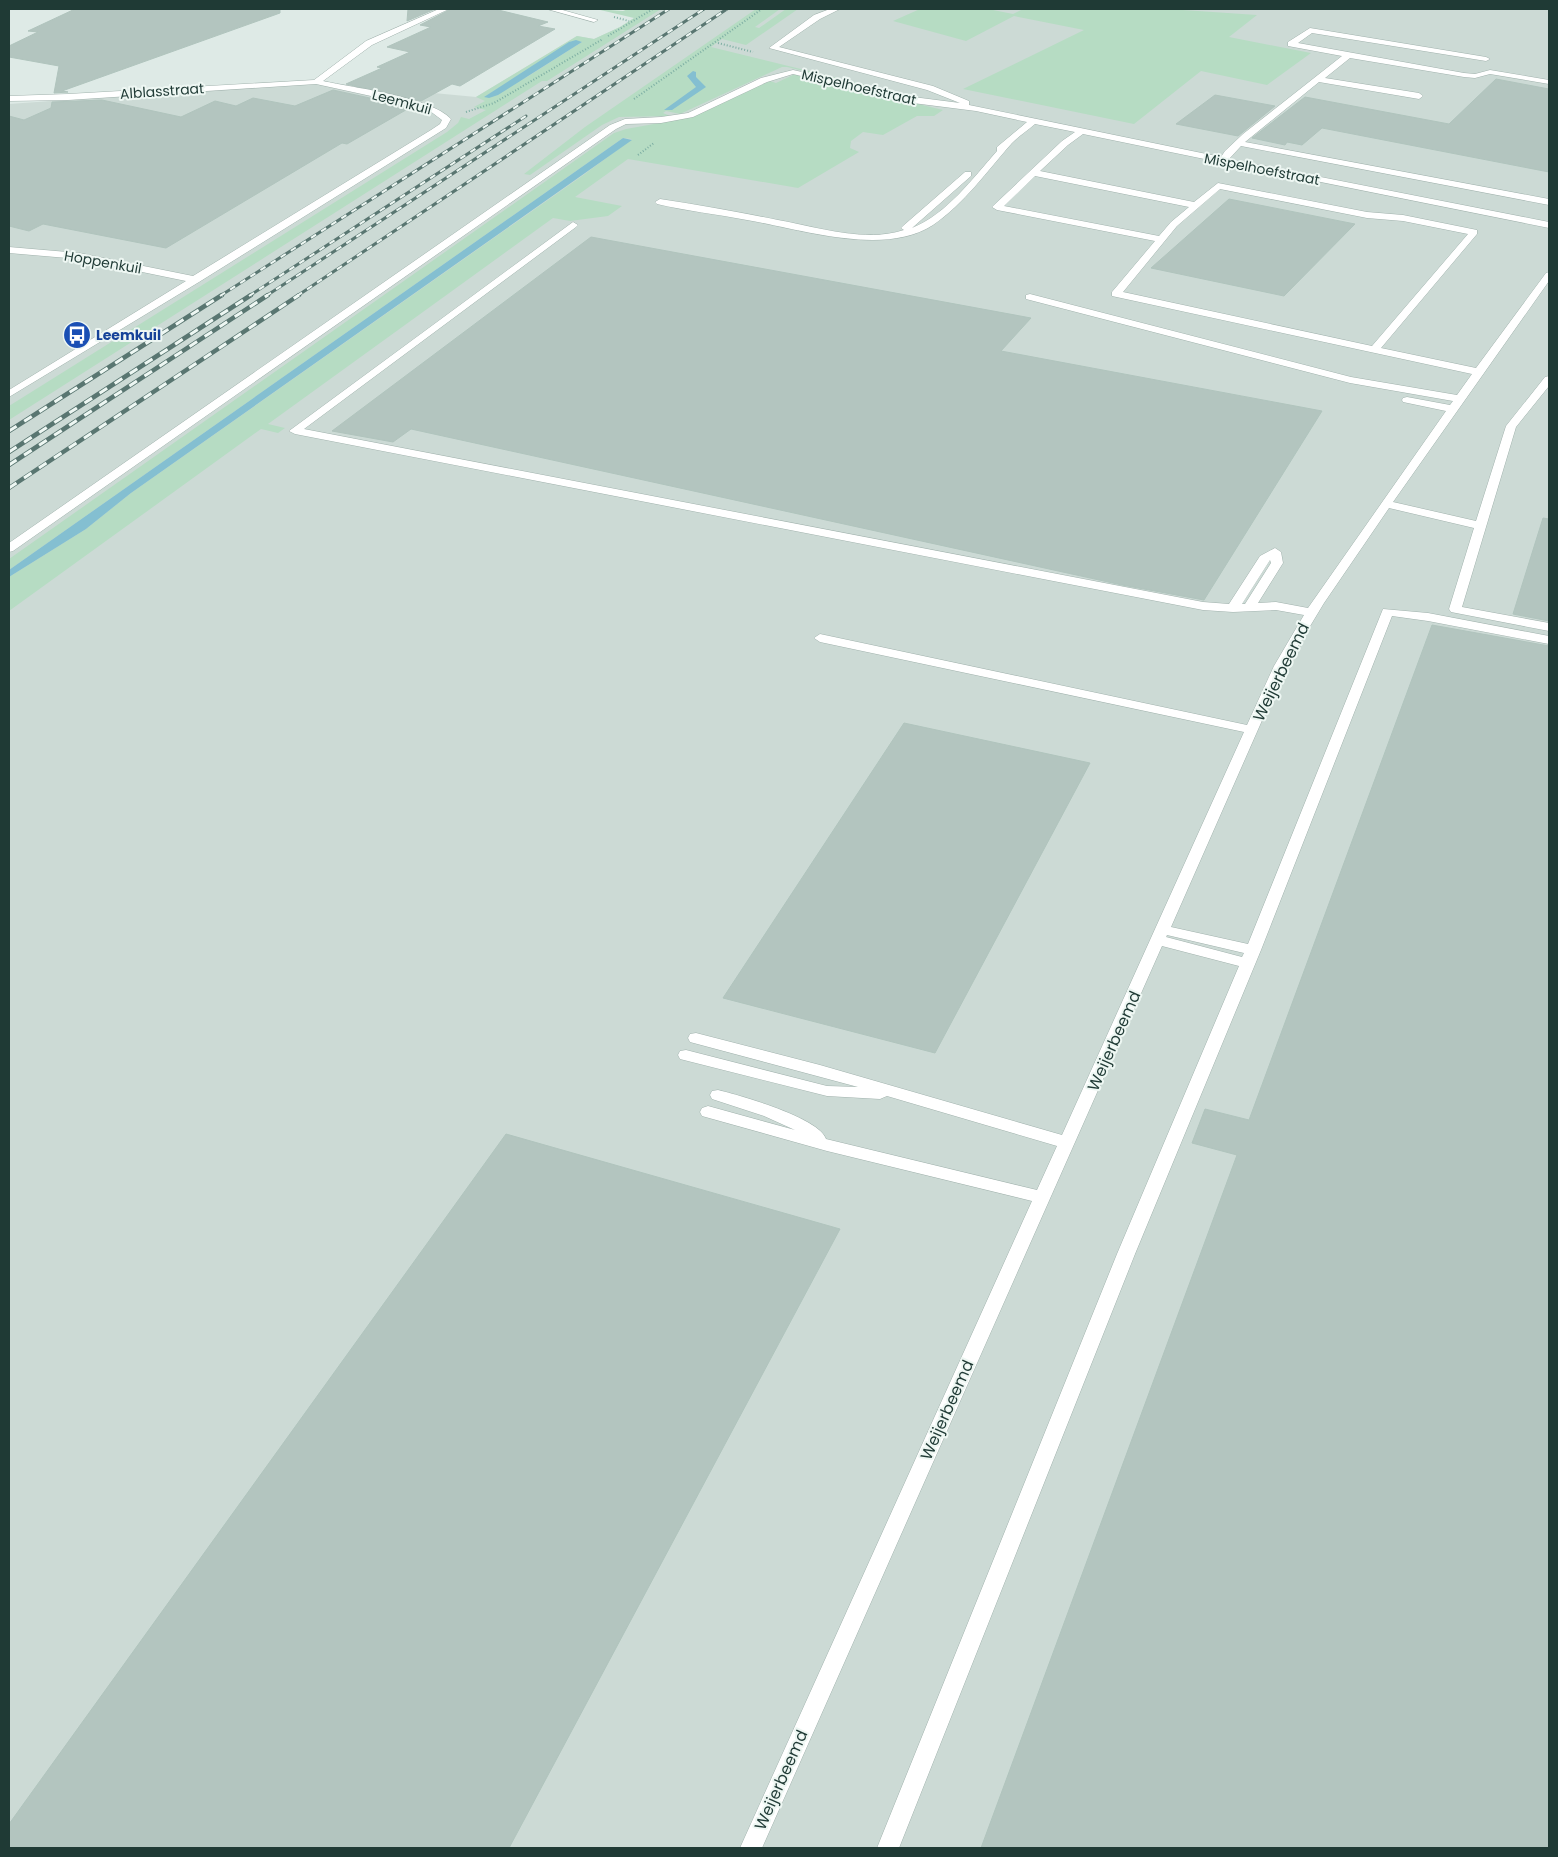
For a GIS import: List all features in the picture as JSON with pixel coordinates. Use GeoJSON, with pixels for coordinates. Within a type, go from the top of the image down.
{"type":"FeatureCollection","features":[{"type":"Feature","properties":{"kind":"street"},"geometry":{"type":"LineString","coordinates":[[316,82],[369,43],[444,9]]}},
{"type":"Feature","properties":{"kind":"street"},"geometry":{"type":"LineString","coordinates":[[551,9],[594,20]]}},
{"type":"Feature","properties":{"kind":"street","name":"Mispelhoefstraat"},"geometry":{"type":"LineString","coordinates":[[836,9],[817,17],[773,48],[930,88],[976,108]]}},
{"type":"Feature","properties":{"kind":"street"},"geometry":{"type":"LineString","coordinates":[[1486,59],[1310,30],[1291,44],[1464,75],[1475,76],[1490,72],[1549,82]]}},
{"type":"Feature","properties":{"kind":"street"},"geometry":{"type":"LineString","coordinates":[[1224,162],[1239,143],[1348,55]]}},
{"type":"Feature","properties":{"kind":"street","name":"Mispelhoefstraat"},"geometry":{"type":"LineString","coordinates":[[9,548],[604,132],[621,123],[661,120],[690,114],[764,80],[794,72],[913,100],[976,108],[1033,122],[1224,162],[1451,204],[1549,225]]}},
{"type":"Feature","properties":{"kind":"street"},"geometry":{"type":"LineString","coordinates":[[1318,78],[1419,96]]}},
{"type":"Feature","properties":{"kind":"street","name":"Alblasstraat"},"geometry":{"type":"LineString","coordinates":[[9,98],[68,97],[316,82]]}},
{"type":"Feature","properties":{"kind":"street","name":"Leemkuil"},"geometry":{"type":"LineString","coordinates":[[9,394],[434,132],[443,126],[447,119],[433,109],[419,104],[316,82]]}},
{"type":"Feature","properties":{"kind":"street"},"geometry":{"type":"LineString","coordinates":[[660,202],[863,236],[882,237],[898,235],[918,230],[932,222],[993,161],[1008,143],[1033,122]]}},
{"type":"Feature","properties":{"kind":"street"},"geometry":{"type":"LineString","coordinates":[[1081,132],[1065,143],[997,207],[1161,239]]}},
{"type":"Feature","properties":{"kind":"street"},"geometry":{"type":"LineString","coordinates":[[1239,143],[1549,202]]}},
{"type":"Feature","properties":{"kind":"street"},"geometry":{"type":"LineString","coordinates":[[1034,173],[1196,205]]}},
{"type":"Feature","properties":{"kind":"street"},"geometry":{"type":"LineString","coordinates":[[1259,194],[1282,173]]}},
{"type":"Feature","properties":{"kind":"street"},"geometry":{"type":"LineString","coordinates":[[1374,350],[1474,232],[1403,218],[1367,215],[1218,186],[1174,224],[1116,294],[1374,350],[1478,372]]}},
{"type":"Feature","properties":{"kind":"street"},"geometry":{"type":"LineString","coordinates":[[1451,204],[1468,187]]}},
{"type":"Feature","properties":{"kind":"street"},"geometry":{"type":"LineString","coordinates":[[573,224],[294,430],[1203,606],[1233,608],[1276,606],[1311,612]]}},
{"type":"Feature","properties":{"kind":"street","name":"Hoppenkuil"},"geometry":{"type":"LineString","coordinates":[[9,250],[38,251],[113,263],[196,280]]}},
{"type":"Feature","properties":{"kind":"street","name":"Weijerbeemd"},"geometry":{"type":"LineString","coordinates":[[750,1848],[1068,1143],[1280,666],[1311,612],[1455,404],[1549,275]]}},
{"type":"Feature","properties":{"kind":"street"},"geometry":{"type":"LineString","coordinates":[[1030,297],[1280,361],[1321,382],[1345,389],[1455,404]]}},
{"type":"Feature","properties":{"kind":"street"},"geometry":{"type":"LineString","coordinates":[[1549,379],[1511,426],[1455,609],[1549,627]]}},
{"type":"Feature","properties":{"kind":"street"},"geometry":{"type":"LineString","coordinates":[[1386,504],[1481,526]]}},
{"type":"Feature","properties":{"kind":"street"},"geometry":{"type":"LineString","coordinates":[[1233,608],[1264,559],[1275,552],[1278,563],[1249,607]]}},
{"type":"Feature","properties":{"kind":"street"},"geometry":{"type":"LineString","coordinates":[[888,1848],[1126,1254],[1250,956],[1388,612],[1428,617],[1549,640]]}},
{"type":"Feature","properties":{"kind":"street"},"geometry":{"type":"LineString","coordinates":[[820,638],[1252,730]]}},
{"type":"Feature","properties":{"kind":"street"},"geometry":{"type":"LineString","coordinates":[[1161,935],[1250,956]]}},
{"type":"Feature","properties":{"kind":"street"},"geometry":{"type":"LineString","coordinates":[[696,1038],[1068,1143]]}},
{"type":"Feature","properties":{"kind":"street"},"geometry":{"type":"LineString","coordinates":[[686,1055],[827,1091],[854,1094],[898,1094]]}},
{"type":"Feature","properties":{"kind":"street"},"geometry":{"type":"LineString","coordinates":[[718,1095],[775,1114],[808,1130],[827,1144]]}},
{"type":"Feature","properties":{"kind":"street"},"geometry":{"type":"LineString","coordinates":[[708,1112],[827,1144],[1042,1197]]}},
{"type":"Feature","properties":{"kind":"path"},"geometry":{"type":"LineString","coordinates":[[494,104],[653,9]]}},
{"type":"Feature","properties":{"kind":"path"},"geometry":{"type":"LineString","coordinates":[[632,100],[762,9]]}},
{"type":"Feature","properties":{"kind":"shaded area"},"geometry":{"type":"Polygon","coordinates":[[[644,9],[1549,9],[1549,1848],[9,1848],[9,104],[317,82],[476,97],[577,36],[594,39],[620,27],[639,15],[644,9]]]}},
{"type":"Feature","properties":{"kind":"green space"},"geometry":{"type":"Polygon","coordinates":[[[596,9],[623,11],[628,9],[661,9],[547,81],[542,81],[9,420],[9,406],[447,132],[458,123],[461,117],[469,119],[486,110],[474,107],[485,101],[476,97],[577,36],[594,39],[634,18],[596,9]],[[572,41],[486,96],[527,77],[582,42],[572,41]]]}},
{"type":"Feature","properties":{"kind":"green space"},"geometry":{"type":"Polygon","coordinates":[[[756,9],[780,9],[755,27],[759,28],[786,9],[798,9],[746,45],[722,39],[711,47],[918,98],[782,67],[680,114],[666,111],[663,113],[670,116],[619,117],[602,125],[530,175],[524,174],[585,127],[756,9]]]}},
{"type":"Feature","properties":{"kind":"green space"},"geometry":{"type":"Polygon","coordinates":[[[920,9],[988,9],[1013,14],[1023,9],[1168,9],[1257,15],[1229,37],[1311,53],[1267,85],[1201,71],[1134,124],[963,89],[1084,30],[1014,16],[966,41],[893,21],[920,9]]]}},
{"type":"Feature","properties":{"kind":"green space"},"geometry":{"type":"Polygon","coordinates":[[[795,74],[943,110],[934,116],[917,116],[883,135],[863,132],[851,141],[850,148],[859,152],[798,188],[628,159],[575,197],[622,206],[608,216],[570,221],[553,218],[268,424],[285,428],[278,433],[261,429],[9,611],[9,577],[86,529],[131,493],[632,139],[623,138],[9,570],[9,559],[614,133],[626,129],[693,117],[770,81],[776,83],[795,74]]]}},
{"type":"Feature","properties":{"kind":"water"},"geometry":{"type":"Polygon","coordinates":[[[576,40],[582,42],[498,95],[489,98],[484,97],[569,42],[576,40]]]}},
{"type":"Feature","properties":{"kind":"water"},"geometry":{"type":"Polygon","coordinates":[[[693,71],[696,72],[696,77],[706,87],[672,110],[664,110],[696,87],[687,76],[693,71]]]}},
{"type":"Feature","properties":{"kind":"water"},"geometry":{"type":"Polygon","coordinates":[[[623,138],[632,140],[131,493],[86,529],[9,577],[9,570],[623,138]]]}},
{"type":"Feature","properties":{"kind":"building"},"geometry":{"type":"Polygon","coordinates":[[[75,9],[280,9],[280,13],[62,91],[68,92],[54,93],[59,66],[9,57],[9,46],[38,32],[28,31],[75,9]]]}},
{"type":"Feature","properties":{"kind":"building"},"geometry":{"type":"Polygon","coordinates":[[[408,9],[435,9],[407,21],[408,9]]]}},
{"type":"Feature","properties":{"kind":"building"},"geometry":{"type":"Polygon","coordinates":[[[451,9],[494,9],[548,22],[538,26],[555,29],[460,86],[452,84],[421,101],[346,84],[382,68],[377,67],[410,52],[387,47],[431,27],[420,25],[451,9]]]}},
{"type":"Feature","properties":{"kind":"building"},"geometry":{"type":"Polygon","coordinates":[[[1496,79],[1549,89],[1549,172],[1322,128],[1302,145],[1287,142],[1285,145],[1252,138],[1305,97],[1449,124],[1496,79]]]}},
{"type":"Feature","properties":{"kind":"building"},"geometry":{"type":"Polygon","coordinates":[[[333,90],[411,107],[347,144],[342,143],[166,248],[43,224],[29,231],[9,226],[9,116],[24,120],[51,108],[52,102],[102,100],[181,117],[215,101],[236,106],[253,98],[295,106],[333,90]]]}},
{"type":"Feature","properties":{"kind":"building"},"geometry":{"type":"Polygon","coordinates":[[[1215,95],[1275,106],[1238,136],[1176,124],[1215,95]]]}},
{"type":"Feature","properties":{"kind":"building"},"geometry":{"type":"Polygon","coordinates":[[[1229,199],[1355,224],[1284,296],[1151,268],[1229,199]]]}},
{"type":"Feature","properties":{"kind":"building"},"geometry":{"type":"Polygon","coordinates":[[[591,237],[1031,318],[1001,351],[1322,411],[1204,600],[1122,585],[411,429],[393,442],[332,431],[591,237]]]}},
{"type":"Feature","properties":{"kind":"building"},"geometry":{"type":"Polygon","coordinates":[[[1543,518],[1549,519],[1549,621],[1513,614],[1543,518]]]}},
{"type":"Feature","properties":{"kind":"building"},"geometry":{"type":"Polygon","coordinates":[[[1432,625],[1549,646],[1549,1848],[981,1848],[1237,1155],[1192,1143],[1205,1109],[1249,1120],[1432,625]]]}},
{"type":"Feature","properties":{"kind":"building"},"geometry":{"type":"Polygon","coordinates":[[[904,723],[1090,763],[935,1053],[723,998],[904,723]]]}},
{"type":"Feature","properties":{"kind":"building"},"geometry":{"type":"Polygon","coordinates":[[[506,1134],[840,1229],[509,1848],[9,1848],[9,1824],[506,1134]]]}},
{"type":"Feature","properties":{"kind":"railway"},"geometry":{"type":"LineString","coordinates":[[220,296],[669,9]]}},
{"type":"Feature","properties":{"kind":"railway"},"geometry":{"type":"LineString","coordinates":[[266,296],[704,9]]}},
{"type":"Feature","properties":{"kind":"railway"},"geometry":{"type":"LineString","coordinates":[[297,296],[727,9]]}},
{"type":"Feature","properties":{"kind":"railway"},"geometry":{"type":"LineString","coordinates":[[249,296],[526,116]]}},
{"type":"Feature","properties":{"kind":"railway"},"geometry":{"type":"LineString","coordinates":[[9,431],[222,295]]}},
{"type":"Feature","properties":{"kind":"railway"},"geometry":{"type":"LineString","coordinates":[[9,452],[251,295]]}},
{"type":"Feature","properties":{"kind":"railway"},"geometry":{"type":"LineString","coordinates":[[9,465],[268,295]]}},
{"type":"Feature","properties":{"kind":"railway"},"geometry":{"type":"LineString","coordinates":[[9,488],[299,295]]}},
{"type":"Feature","properties":{"kind":"place","name":"Leemkuil"},"geometry":{"type":"Point","coordinates":[77,335]}}]}
